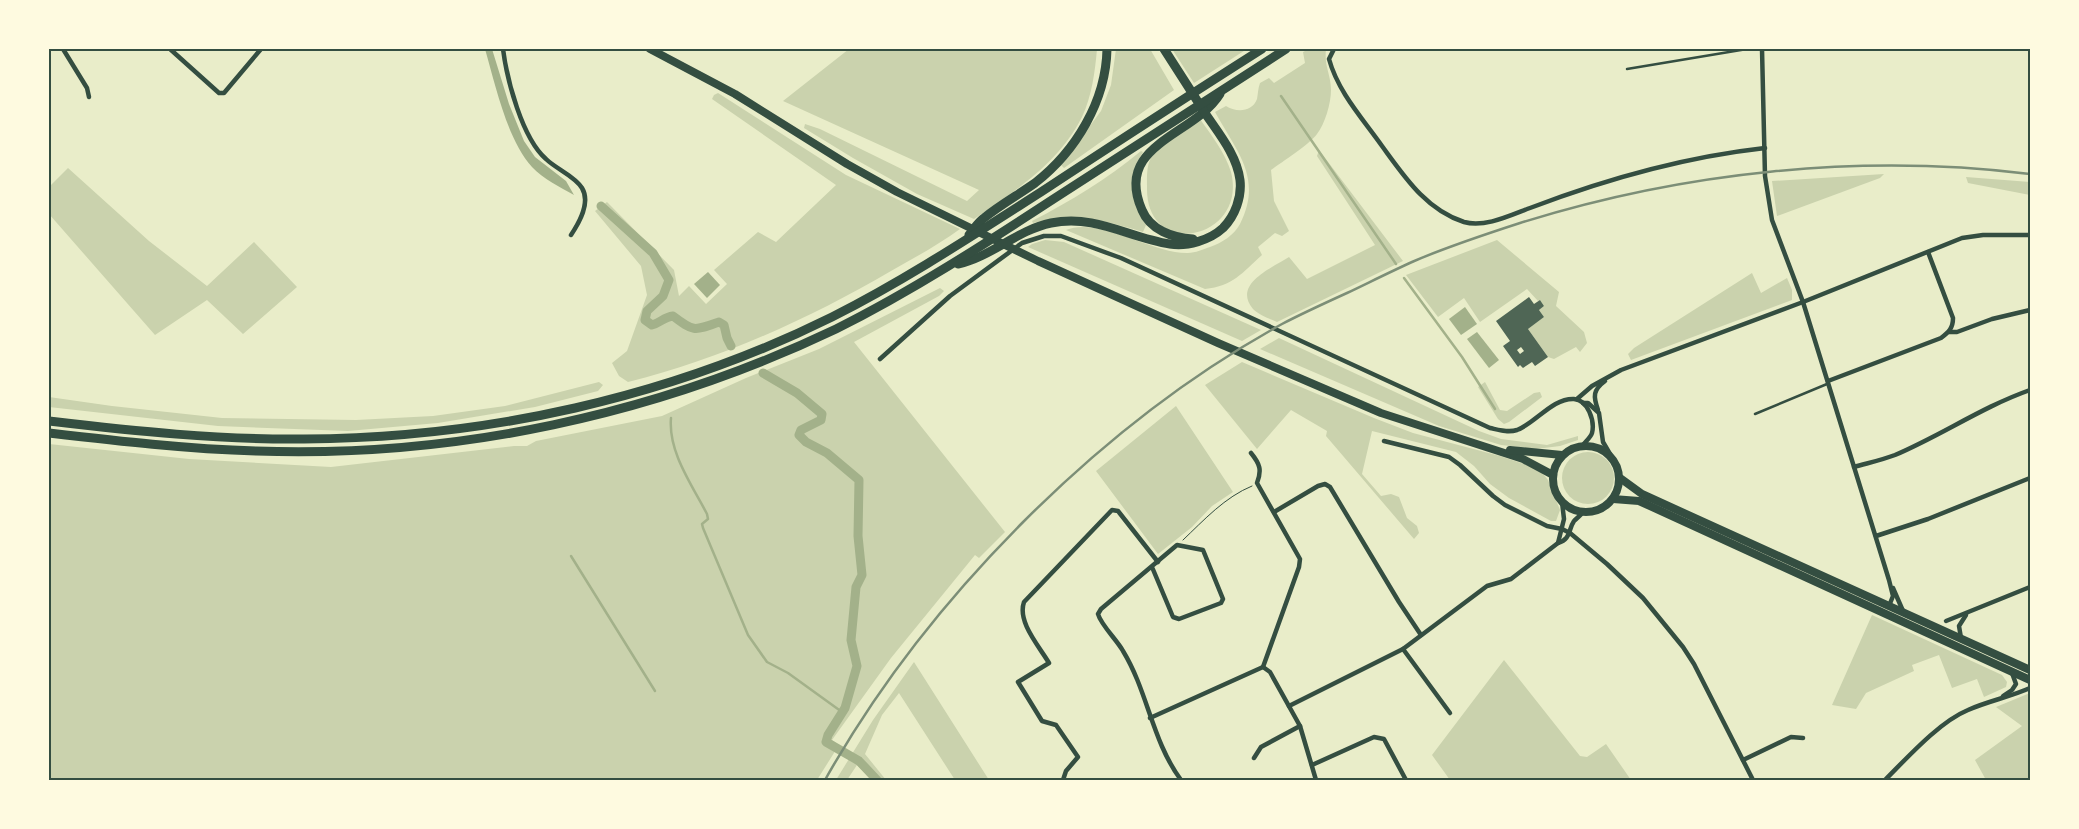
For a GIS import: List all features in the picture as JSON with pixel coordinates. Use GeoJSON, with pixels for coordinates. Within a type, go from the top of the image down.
{"type":"FeatureCollection","features":[{"type":"Feature","properties":{"kind":"highway"},"geometry":{"type":"LineString","coordinates":[[963,242],[983,218],[1034,184],[1052,169],[1068,151],[1084,127],[1098,99],[1107,49]]}},
{"type":"Feature","properties":{"kind":"highway"},"geometry":{"type":"LineString","coordinates":[[950,266],[974,261],[1014,237],[1051,223],[1081,222],[1111,226],[1170,244],[1182,245],[1203,240],[1221,229],[1230,220],[1235,211],[1240,192],[1238,169],[1229,149],[1164,49]]}},
{"type":"Feature","properties":{"kind":"highway"},"geometry":{"type":"LineString","coordinates":[[49,421],[185,435],[305,439],[436,432],[512,421],[585,406],[644,390],[761,348],[876,294],[963,242],[1262,49]]}},
{"type":"Feature","properties":{"kind":"highway"},"geometry":{"type":"LineString","coordinates":[[49,433],[186,447],[257,451],[374,449],[438,444],[515,432],[587,418],[647,402],[714,380],[834,329],[950,266],[1286,49]]}},
{"type":"Feature","properties":{"kind":"highway"},"geometry":{"type":"LineString","coordinates":[[1203,240],[1172,236],[1161,231],[1145,217],[1136,190],[1137,172],[1145,157],[1157,144],[1213,105],[1222,91]]}},
{"type":"Feature","properties":{"kind":"main road"},"geometry":{"type":"LineString","coordinates":[[650,49],[735,94],[847,164],[897,192],[1038,261],[1218,343],[1381,414],[1523,459],[1553,475]]}},
{"type":"Feature","properties":{"kind":"main road"},"geometry":{"type":"LineString","coordinates":[[1583,445],[1602,449],[1610,454],[1615,461],[1620,478],[1617,493],[1612,500],[1604,507],[1594,511],[1583,512],[1575,510],[1562,502],[1556,494],[1553,475],[1556,464],[1562,455],[1583,445]]}},
{"type":"Feature","properties":{"kind":"main road"},"geometry":{"type":"LineString","coordinates":[[1491,448],[1534,454],[1562,455]]}},
{"type":"Feature","properties":{"kind":"main road"},"geometry":{"type":"LineString","coordinates":[[1620,478],[1642,494],[2030,670]]}},
{"type":"Feature","properties":{"kind":"main road"},"geometry":{"type":"LineString","coordinates":[[1612,500],[1639,500],[2030,680]]}},
{"type":"Feature","properties":{"kind":"street"},"geometry":{"type":"LineString","coordinates":[[63,49],[87,88],[89,96]]}},
{"type":"Feature","properties":{"kind":"street"},"geometry":{"type":"LineString","coordinates":[[170,49],[219,93],[224,93],[261,49]]}},
{"type":"Feature","properties":{"kind":"street"},"geometry":{"type":"LineString","coordinates":[[503,49],[506,70],[527,132],[545,158],[583,188],[585,197],[582,218],[571,235]]}},
{"type":"Feature","properties":{"kind":"street"},"geometry":{"type":"LineString","coordinates":[[1334,49],[1329,59],[1332,71],[1341,88],[1395,164],[1420,196],[1448,215],[1466,222],[1480,223],[1499,219],[1558,197],[1652,168],[1765,148]]}},
{"type":"Feature","properties":{"kind":"street"},"geometry":{"type":"LineString","coordinates":[[1762,49],[1766,176],[1772,220],[1803,302],[1876,536],[1893,596],[1889,606]]}},
{"type":"Feature","properties":{"kind":"street"},"geometry":{"type":"LineString","coordinates":[[880,359],[950,296],[1022,243],[1044,236],[1061,236],[1121,258],[1490,428],[1507,432],[1517,430],[1562,401],[1577,399],[1592,386],[1621,370],[1803,302],[1962,238],[1982,235],[2030,235]]}},
{"type":"Feature","properties":{"kind":"street"},"geometry":{"type":"LineString","coordinates":[[1828,382],[1941,338],[1949,332],[1953,326],[1953,318],[1928,252]]}},
{"type":"Feature","properties":{"kind":"street"},"geometry":{"type":"LineString","coordinates":[[1949,332],[1966,330],[1992,319],[2030,310]]}},
{"type":"Feature","properties":{"kind":"street"},"geometry":{"type":"LineString","coordinates":[[1610,454],[1603,442],[1599,414],[1593,396],[1603,382],[1621,370]]}},
{"type":"Feature","properties":{"kind":"street"},"geometry":{"type":"LineString","coordinates":[[1854,467],[1894,455],[1950,428],[1981,410],[2030,390]]}},
{"type":"Feature","properties":{"kind":"street"},"geometry":{"type":"LineString","coordinates":[[1577,399],[1593,406],[1599,414]]}},
{"type":"Feature","properties":{"kind":"street"},"geometry":{"type":"LineString","coordinates":[[1583,402],[1592,417],[1593,424],[1591,435],[1583,445]]}},
{"type":"Feature","properties":{"kind":"street"},"geometry":{"type":"LineString","coordinates":[[1384,441],[1449,457],[1505,505],[1547,526],[1570,533],[1608,564],[1643,598],[1683,647],[1694,664],[1753,780]]}},
{"type":"Feature","properties":{"kind":"street"},"geometry":{"type":"LineString","coordinates":[[1150,718],[1263,667],[1299,567],[1300,559],[1257,483],[1261,470],[1259,463],[1251,453]]}},
{"type":"Feature","properties":{"kind":"street"},"geometry":{"type":"LineString","coordinates":[[1876,536],[1928,519],[2030,478]]}},
{"type":"Feature","properties":{"kind":"street"},"geometry":{"type":"LineString","coordinates":[[1274,512],[1318,486],[1325,484],[1330,487],[1421,635]]}},
{"type":"Feature","properties":{"kind":"street"},"geometry":{"type":"LineString","coordinates":[[1558,543],[1564,519],[1562,502]]}},
{"type":"Feature","properties":{"kind":"street"},"geometry":{"type":"LineString","coordinates":[[1063,780],[1066,771],[1078,757],[1056,725],[1042,721],[1018,682],[1049,663],[1024,622],[1021,610],[1024,602],[1112,510],[1118,511],[1158,562]]}},
{"type":"Feature","properties":{"kind":"street"},"geometry":{"type":"LineString","coordinates":[[1289,706],[1403,648],[1487,586],[1511,579],[1558,543],[1564,541],[1570,533],[1574,521],[1583,512]]}},
{"type":"Feature","properties":{"kind":"street"},"geometry":{"type":"LineString","coordinates":[[1152,567],[1176,618],[1179,619],[1221,603],[1223,599],[1203,550],[1177,545],[1098,614],[1099,619],[1116,639],[1130,662],[1148,705],[1150,718],[1160,744],[1181,780]]}},
{"type":"Feature","properties":{"kind":"street"},"geometry":{"type":"LineString","coordinates":[[1889,580],[1899,605],[1905,613]]}},
{"type":"Feature","properties":{"kind":"street"},"geometry":{"type":"LineString","coordinates":[[1946,621],[2030,587]]}},
{"type":"Feature","properties":{"kind":"street"},"geometry":{"type":"LineString","coordinates":[[1961,638],[1959,626],[1968,612]]}},
{"type":"Feature","properties":{"kind":"street"},"geometry":{"type":"LineString","coordinates":[[1403,648],[1450,713]]}},
{"type":"Feature","properties":{"kind":"street"},"geometry":{"type":"LineString","coordinates":[[1263,667],[1270,672],[1300,726],[1316,780]]}},
{"type":"Feature","properties":{"kind":"street"},"geometry":{"type":"LineString","coordinates":[[2000,698],[2012,690],[2016,684],[2011,671]]}},
{"type":"Feature","properties":{"kind":"street"},"geometry":{"type":"LineString","coordinates":[[1885,780],[1952,718],[1968,710],[2030,688]]}},
{"type":"Feature","properties":{"kind":"street"},"geometry":{"type":"LineString","coordinates":[[1254,758],[1261,747],[1300,726]]}},
{"type":"Feature","properties":{"kind":"street"},"geometry":{"type":"LineString","coordinates":[[1312,765],[1374,737],[1384,739],[1406,780]]}},
{"type":"Feature","properties":{"kind":"street"},"geometry":{"type":"LineString","coordinates":[[1743,760],[1792,737],[1803,738]]}},
{"type":"Feature","properties":{"kind":"lane"},"geometry":{"type":"LineString","coordinates":[[1627,69],[1746,49]]}},
{"type":"Feature","properties":{"kind":"lane"},"geometry":{"type":"LineString","coordinates":[[1755,414],[1828,382]]}},
{"type":"Feature","properties":{"kind":"path"},"geometry":{"type":"LineString","coordinates":[[1177,545],[1213,511],[1239,491],[1257,483]]}},
{"type":"Feature","properties":{"kind":"shaded area"},"geometry":{"type":"Polygon","coordinates":[[[485,49],[492,49],[509,104],[524,141],[535,157],[566,181],[574,195],[541,175],[523,156],[503,111],[485,49]]]}},
{"type":"Feature","properties":{"kind":"shaded area"},"geometry":{"type":"Polygon","coordinates":[[[849,49],[1097,49],[1091,92],[1082,117],[1072,133],[1049,162],[1035,175],[974,219],[917,194],[804,128],[805,124],[820,129],[967,201],[979,190],[783,101],[849,49]]]}},
{"type":"Feature","properties":{"kind":"shaded area"},"geometry":{"type":"Polygon","coordinates":[[[1116,49],[1150,49],[1174,90],[1064,168],[1061,165],[1101,111],[1111,85],[1116,49]]]}},
{"type":"Feature","properties":{"kind":"shaded area"},"geometry":{"type":"Polygon","coordinates":[[[1172,49],[1247,49],[1194,83],[1172,49]]]}},
{"type":"Feature","properties":{"kind":"shaded area"},"geometry":{"type":"Polygon","coordinates":[[[1309,49],[1326,49],[1331,90],[1327,113],[1323,125],[1313,138],[1271,170],[1274,201],[1289,231],[1282,236],[1275,233],[1258,247],[1262,255],[1243,273],[1223,285],[1205,289],[1066,230],[1079,227],[1094,228],[1174,252],[1188,253],[1196,252],[1223,241],[1240,224],[1249,193],[1248,179],[1239,153],[1215,112],[1226,106],[1238,110],[1251,107],[1257,99],[1260,83],[1269,78],[1274,83],[1305,63],[1303,52],[1309,49]]]}},
{"type":"Feature","properties":{"kind":"shaded area"},"geometry":{"type":"Polygon","coordinates":[[[718,93],[846,175],[960,229],[860,289],[796,321],[696,362],[628,382],[619,376],[612,363],[627,351],[647,295],[641,266],[595,211],[607,202],[674,270],[679,296],[689,286],[706,304],[727,284],[714,270],[758,232],[776,242],[836,185],[712,99],[718,93]]]}},
{"type":"Feature","properties":{"kind":"shaded area"},"geometry":{"type":"Polygon","coordinates":[[[1200,119],[1218,145],[1231,172],[1232,195],[1225,213],[1212,226],[1195,233],[1178,233],[1163,226],[1151,212],[1147,189],[1148,168],[1152,156],[1162,145],[1200,119]]]}},
{"type":"Feature","properties":{"kind":"shaded area"},"geometry":{"type":"Polygon","coordinates":[[[1319,150],[1403,261],[1277,322],[1255,311],[1248,300],[1247,292],[1257,278],[1289,257],[1307,279],[1375,245],[1317,156],[1319,150]]]}},
{"type":"Feature","properties":{"kind":"shaded area"},"geometry":{"type":"Polygon","coordinates":[[[1141,151],[1143,152],[1134,171],[1132,189],[1137,206],[1146,225],[1143,232],[1089,219],[1062,218],[1033,223],[1032,221],[1102,180],[1141,151]]]}},
{"type":"Feature","properties":{"kind":"shaded area"},"geometry":{"type":"Polygon","coordinates":[[[68,168],[149,241],[207,286],[254,242],[297,287],[243,334],[207,300],[155,335],[49,214],[49,187],[68,168]]]}},
{"type":"Feature","properties":{"kind":"shaded area"},"geometry":{"type":"Polygon","coordinates":[[[1884,174],[1880,178],[1777,216],[1772,181],[1884,174]]]}},
{"type":"Feature","properties":{"kind":"shaded area"},"geometry":{"type":"Polygon","coordinates":[[[1966,177],[2030,182],[2030,195],[1968,183],[1966,177]]]}},
{"type":"Feature","properties":{"kind":"shaded area"},"geometry":{"type":"Polygon","coordinates":[[[1045,240],[1064,242],[1261,330],[1242,341],[1028,247],[1045,240]]]}},
{"type":"Feature","properties":{"kind":"shaded area"},"geometry":{"type":"Polygon","coordinates":[[[1497,240],[1559,292],[1556,306],[1584,332],[1587,343],[1580,352],[1576,347],[1554,359],[1548,357],[1528,329],[1544,317],[1539,310],[1544,306],[1527,289],[1480,322],[1464,298],[1438,317],[1406,275],[1497,240]]]}},
{"type":"Feature","properties":{"kind":"shaded area"},"geometry":{"type":"Polygon","coordinates":[[[708,272],[720,285],[707,298],[694,284],[708,272]]]}},
{"type":"Feature","properties":{"kind":"shaded area"},"geometry":{"type":"Polygon","coordinates":[[[1752,273],[1761,293],[1787,278],[1792,290],[1792,300],[1631,360],[1628,354],[1634,348],[1752,273]]]}},
{"type":"Feature","properties":{"kind":"shaded area"},"geometry":{"type":"Polygon","coordinates":[[[940,288],[944,291],[939,296],[854,342],[1005,532],[979,558],[975,555],[891,658],[832,740],[839,745],[817,780],[49,780],[49,444],[189,459],[331,467],[527,446],[536,441],[662,416],[746,378],[819,349],[940,288]]]}},
{"type":"Feature","properties":{"kind":"shaded area"},"geometry":{"type":"Polygon","coordinates":[[[1465,307],[1477,324],[1461,335],[1449,319],[1465,307]]]}},
{"type":"Feature","properties":{"kind":"shaded area"},"geometry":{"type":"Polygon","coordinates":[[[1477,332],[1499,360],[1489,368],[1467,339],[1477,332]]]}},
{"type":"Feature","properties":{"kind":"shaded area"},"geometry":{"type":"Polygon","coordinates":[[[1279,338],[1479,431],[1501,439],[1547,445],[1578,436],[1578,440],[1560,446],[1536,449],[1501,445],[1439,426],[1260,349],[1279,338]]]}},
{"type":"Feature","properties":{"kind":"shaded area"},"geometry":{"type":"Polygon","coordinates":[[[1242,362],[1413,433],[1500,456],[1539,469],[1548,480],[1560,510],[1556,521],[1551,521],[1509,498],[1490,484],[1474,466],[1456,452],[1372,431],[1362,474],[1381,496],[1391,494],[1399,497],[1407,518],[1417,526],[1419,533],[1414,539],[1326,436],[1327,431],[1291,410],[1257,449],[1205,385],[1242,362]]]}},
{"type":"Feature","properties":{"kind":"shaded area"},"geometry":{"type":"Polygon","coordinates":[[[599,382],[603,385],[598,391],[535,407],[438,423],[348,431],[218,426],[49,407],[49,397],[222,418],[356,420],[433,416],[505,406],[599,382]]]}},
{"type":"Feature","properties":{"kind":"shaded area"},"geometry":{"type":"Polygon","coordinates":[[[1485,382],[1500,410],[1507,411],[1534,393],[1540,392],[1542,397],[1504,424],[1498,419],[1478,387],[1485,382]]]}},
{"type":"Feature","properties":{"kind":"shaded area"},"geometry":{"type":"Polygon","coordinates":[[[1176,406],[1233,492],[1212,506],[1192,527],[1158,554],[1096,471],[1176,406]]]}},
{"type":"Feature","properties":{"kind":"shaded area"},"geometry":{"type":"Polygon","coordinates":[[[1583,452],[1593,452],[1607,459],[1614,473],[1614,483],[1607,497],[1593,504],[1583,504],[1573,500],[1566,493],[1562,483],[1562,473],[1566,463],[1573,456],[1583,452]]]}},
{"type":"Feature","properties":{"kind":"shaded area"},"geometry":{"type":"Polygon","coordinates":[[[1872,615],[2002,675],[2007,682],[2006,687],[1984,697],[1977,679],[1952,688],[1939,655],[1912,665],[1914,671],[1866,693],[1856,709],[1832,705],[1872,615]]]}},
{"type":"Feature","properties":{"kind":"shaded area"},"geometry":{"type":"Polygon","coordinates":[[[1504,660],[1580,756],[1587,757],[1606,744],[1631,780],[1450,780],[1432,755],[1504,660]]]}},
{"type":"Feature","properties":{"kind":"shaded area"},"geometry":{"type":"Polygon","coordinates":[[[914,662],[989,780],[955,780],[899,693],[882,715],[865,754],[886,780],[872,780],[857,765],[847,780],[836,780],[873,720],[914,662]]]}},
{"type":"Feature","properties":{"kind":"shaded area"},"geometry":{"type":"Polygon","coordinates":[[[2030,693],[2030,780],[1986,780],[1975,760],[2022,726],[1996,707],[2030,693]]]}},
{"type":"Feature","properties":{"kind":"building"},"geometry":{"type":"Polygon","coordinates":[[[1529,297],[1534,304],[1540,300],[1544,306],[1539,310],[1544,317],[1528,329],[1548,357],[1535,366],[1532,362],[1523,368],[1520,365],[1518,367],[1503,346],[1510,341],[1496,321],[1529,297]],[[1521,347],[1517,350],[1520,354],[1524,351],[1521,347]]]}},
{"type":"Feature","properties":{"kind":"waterway"},"geometry":{"type":"LineString","coordinates":[[1281,96],[1396,264]]}},
{"type":"Feature","properties":{"kind":"waterway"},"geometry":{"type":"LineString","coordinates":[[601,206],[653,253],[669,280],[663,296],[647,311],[645,320],[652,325],[673,316],[694,328],[719,322],[724,325],[731,346]]}},
{"type":"Feature","properties":{"kind":"waterway"},"geometry":{"type":"LineString","coordinates":[[1404,278],[1462,357],[1495,409]]}},
{"type":"Feature","properties":{"kind":"waterway"},"geometry":{"type":"LineString","coordinates":[[763,373],[797,393],[822,414],[821,420],[801,430],[799,435],[806,442],[827,453],[859,480],[858,536],[862,575],[856,587],[851,640],[857,666],[845,708],[828,735],[826,742],[859,761],[877,780]]}},
{"type":"Feature","properties":{"kind":"waterway"},"geometry":{"type":"LineString","coordinates":[[671,418],[671,431],[677,456],[707,514],[708,519],[702,524],[703,528],[748,635],[767,662],[788,673],[842,712]]}},
{"type":"Feature","properties":{"kind":"waterway"},"geometry":{"type":"LineString","coordinates":[[571,556],[655,691]]}},
{"type":"Feature","properties":{"kind":"railway"},"geometry":{"type":"LineString","coordinates":[[825,780],[866,713],[913,647],[966,583],[1023,522],[1084,465],[1148,412],[1214,365],[1282,324],[1412,262],[1451,246],[1582,205],[1645,191],[1708,180],[1772,172],[1837,167],[1902,166],[1966,168],[2030,174]]}}]}
